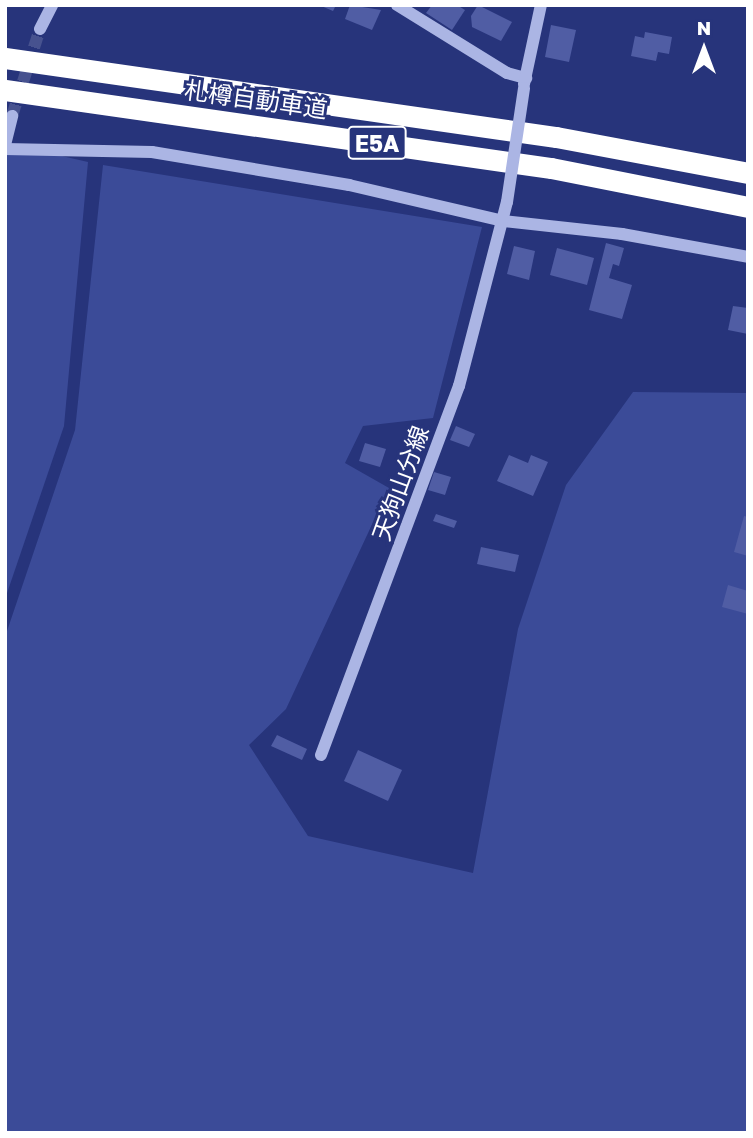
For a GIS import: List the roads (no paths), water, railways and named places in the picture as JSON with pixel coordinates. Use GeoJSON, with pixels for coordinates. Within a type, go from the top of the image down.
{"type":"FeatureCollection","features":[{"type":"Feature","properties":{"kind":"highway","name":"札樽自動車道"},"geometry":{"type":"LineString","coordinates":[[5,58],[556,136],[748,173]]}},
{"type":"Feature","properties":{"kind":"highway","name":"札樽自動車道"},"geometry":{"type":"LineString","coordinates":[[6,90],[551,168],[748,207]]}},
{"type":"Feature","properties":{"kind":"street"},"geometry":{"type":"LineString","coordinates":[[40,29],[52,5]]}},
{"type":"Feature","properties":{"kind":"street"},"geometry":{"type":"LineString","coordinates":[[397,5],[525,83]]}},
{"type":"Feature","properties":{"kind":"street","name":"天狗山分線"},"geometry":{"type":"LineString","coordinates":[[321,755],[459,386],[504,221],[525,83],[541,5]]}},
{"type":"Feature","properties":{"kind":"street"},"geometry":{"type":"LineString","coordinates":[[9,123],[5,147],[152,152],[349,185],[504,221],[622,234],[748,257]]}},
{"type":"Feature","properties":{"kind":"tunnel"},"geometry":{"type":"LineString","coordinates":[[12,116],[40,29]]}}]}
